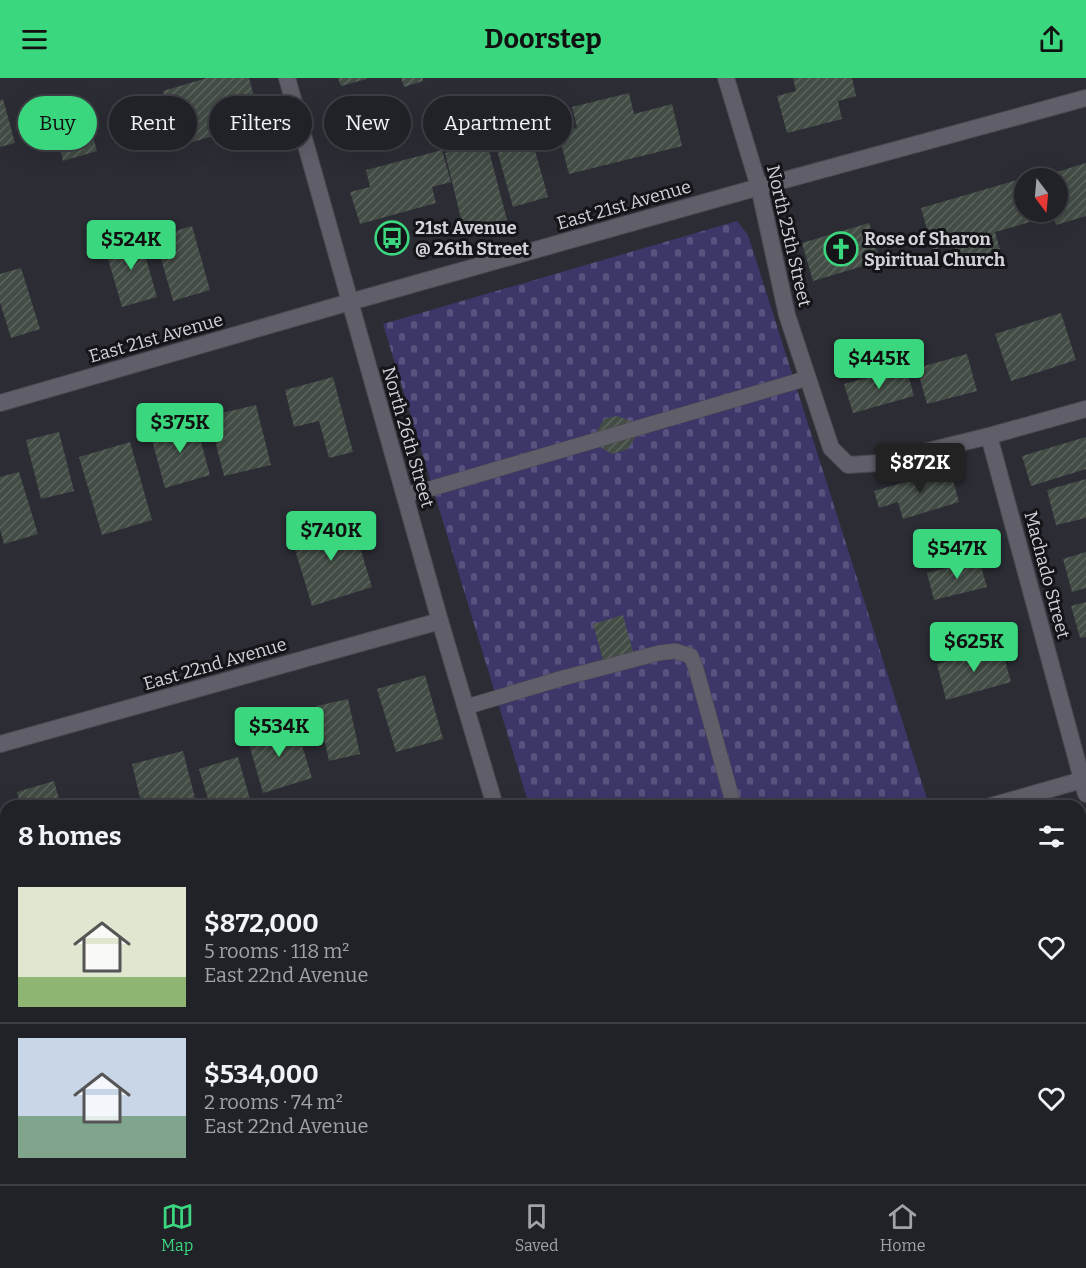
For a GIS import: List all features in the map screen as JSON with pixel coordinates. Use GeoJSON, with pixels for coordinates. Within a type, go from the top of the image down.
{"type":"FeatureCollection","features":[{"type":"Feature","properties":{"kind":"street","name":"North 26th Street"},"geometry":{"type":"LineString","coordinates":[[287,78],[404,495],[493,800]]}},
{"type":"Feature","properties":{"kind":"street","name":"North 25th Street"},"geometry":{"type":"LineString","coordinates":[[726,78],[759,187],[787,315],[831,448],[848,465],[879,463],[989,436]]}},
{"type":"Feature","properties":{"kind":"street","name":"East 21st Avenue"},"geometry":{"type":"LineString","coordinates":[[0,403],[759,187],[1086,98]]}},
{"type":"Feature","properties":{"kind":"street"},"geometry":{"type":"LineString","coordinates":[[989,436],[1086,408]]}},
{"type":"Feature","properties":{"kind":"street","name":"Machado Street"},"geometry":{"type":"LineString","coordinates":[[989,436],[1085,785]]}},
{"type":"Feature","properties":{"kind":"street","name":"East 22nd Avenue"},"geometry":{"type":"LineString","coordinates":[[0,744],[440,621]]}},
{"type":"Feature","properties":{"kind":"street"},"geometry":{"type":"LineString","coordinates":[[1018,800],[1085,785]]}},
{"type":"Feature","properties":{"kind":"lane"},"geometry":{"type":"LineString","coordinates":[[404,495],[456,482],[808,378]]}},
{"type":"Feature","properties":{"kind":"lane"},"geometry":{"type":"LineString","coordinates":[[466,707],[659,653],[675,651],[691,656],[732,800]]}},
{"type":"Feature","properties":{"kind":"green space"},"geometry":{"type":"Polygon","coordinates":[[[737,221],[748,235],[927,800],[527,800],[383,324],[737,221]]]}},
{"type":"Feature","properties":{"kind":"building"},"geometry":{"type":"Polygon","coordinates":[[[207,78],[249,78],[254,96],[209,96],[209,137],[197,141],[197,96],[164,96],[163,91],[207,78]]]}},
{"type":"Feature","properties":{"kind":"building"},"geometry":{"type":"Polygon","coordinates":[[[338,78],[367,78],[367,79],[341,86],[338,78]]]}},
{"type":"Feature","properties":{"kind":"building"},"geometry":{"type":"Polygon","coordinates":[[[401,78],[423,78],[423,81],[404,87],[401,78]]]}},
{"type":"Feature","properties":{"kind":"building"},"geometry":{"type":"Polygon","coordinates":[[[793,78],[852,78],[856,96],[838,101],[842,119],[787,133],[777,96],[796,91],[793,78]]]}},
{"type":"Feature","properties":{"kind":"building"},"geometry":{"type":"Polygon","coordinates":[[[629,93],[634,114],[672,104],[682,146],[569,174],[563,150],[572,150],[572,129],[577,128],[572,107],[629,93]]]}},
{"type":"Feature","properties":{"kind":"building"},"geometry":{"type":"Polygon","coordinates":[[[3,99],[15,143],[0,147],[0,100],[3,99]]]}},
{"type":"Feature","properties":{"kind":"building"},"geometry":{"type":"Polygon","coordinates":[[[60,150],[97,150],[97,151],[63,161],[60,150]]]}},
{"type":"Feature","properties":{"kind":"building"},"geometry":{"type":"Polygon","coordinates":[[[442,150],[451,182],[432,187],[436,203],[360,224],[350,192],[370,187],[366,170],[442,150]]]}},
{"type":"Feature","properties":{"kind":"building"},"geometry":{"type":"Polygon","coordinates":[[[458,150],[489,150],[507,220],[464,231],[445,153],[458,150]]]}},
{"type":"Feature","properties":{"kind":"building"},"geometry":{"type":"Polygon","coordinates":[[[497,150],[535,150],[548,197],[513,207],[497,150]]]}},
{"type":"Feature","properties":{"kind":"building"},"geometry":{"type":"Polygon","coordinates":[[[1086,163],[1086,216],[1068,221],[1068,169],[1086,163]]]}},
{"type":"Feature","properties":{"kind":"building"},"geometry":{"type":"Polygon","coordinates":[[[1014,181],[1014,222],[1030,222],[995,232],[1001,253],[960,264],[954,244],[933,250],[921,208],[1014,181]]]}},
{"type":"Feature","properties":{"kind":"building"},"geometry":{"type":"Polygon","coordinates":[[[869,223],[880,261],[813,281],[802,243],[869,223]]]}},
{"type":"Feature","properties":{"kind":"building"},"geometry":{"type":"Polygon","coordinates":[[[192,226],[210,290],[173,301],[155,237],[192,226]]]}},
{"type":"Feature","properties":{"kind":"building"},"geometry":{"type":"Polygon","coordinates":[[[139,234],[157,297],[122,307],[104,245],[139,234]]]}},
{"type":"Feature","properties":{"kind":"building"},"geometry":{"type":"Polygon","coordinates":[[[21,268],[40,329],[11,338],[0,302],[0,274],[21,268]]]}},
{"type":"Feature","properties":{"kind":"building"},"geometry":{"type":"Polygon","coordinates":[[[1061,313],[1076,360],[1011,381],[995,334],[1061,313]]]}},
{"type":"Feature","properties":{"kind":"building"},"geometry":{"type":"Polygon","coordinates":[[[967,354],[977,391],[927,404],[917,368],[967,354]]]}},
{"type":"Feature","properties":{"kind":"building"},"geometry":{"type":"Polygon","coordinates":[[[906,367],[914,396],[853,413],[844,384],[906,367]]]}},
{"type":"Feature","properties":{"kind":"building"},"geometry":{"type":"Polygon","coordinates":[[[333,377],[353,452],[329,458],[319,421],[294,427],[285,390],[333,377]]]}},
{"type":"Feature","properties":{"kind":"building"},"geometry":{"type":"Polygon","coordinates":[[[256,405],[271,465],[224,476],[209,416],[256,405]]]}},
{"type":"Feature","properties":{"kind":"building"},"geometry":{"type":"Polygon","coordinates":[[[617,416],[632,421],[636,436],[628,449],[612,454],[600,447],[596,433],[604,419],[617,416]]]}},
{"type":"Feature","properties":{"kind":"building"},"geometry":{"type":"Polygon","coordinates":[[[195,420],[210,475],[165,488],[150,433],[195,420]]]}},
{"type":"Feature","properties":{"kind":"building"},"geometry":{"type":"Polygon","coordinates":[[[59,432],[74,491],[41,499],[26,440],[59,432]]]}},
{"type":"Feature","properties":{"kind":"building"},"geometry":{"type":"Polygon","coordinates":[[[1086,437],[1086,469],[1031,486],[1022,456],[1086,437]]]}},
{"type":"Feature","properties":{"kind":"building"},"geometry":{"type":"Polygon","coordinates":[[[130,442],[152,520],[102,535],[79,457],[130,442]]]}},
{"type":"Feature","properties":{"kind":"building"},"geometry":{"type":"Polygon","coordinates":[[[950,469],[959,502],[903,519],[898,502],[879,508],[874,491],[950,469]]]}},
{"type":"Feature","properties":{"kind":"building"},"geometry":{"type":"Polygon","coordinates":[[[19,472],[38,534],[4,544],[0,529],[0,477],[19,472]]]}},
{"type":"Feature","properties":{"kind":"building"},"geometry":{"type":"Polygon","coordinates":[[[1086,479],[1086,518],[1056,525],[1047,490],[1086,479]]]}},
{"type":"Feature","properties":{"kind":"building"},"geometry":{"type":"Polygon","coordinates":[[[351,518],[372,587],[312,606],[291,536],[351,518]]]}},
{"type":"Feature","properties":{"kind":"building"},"geometry":{"type":"Polygon","coordinates":[[[1086,552],[1086,588],[1072,592],[1063,559],[1086,552]]]}},
{"type":"Feature","properties":{"kind":"building"},"geometry":{"type":"Polygon","coordinates":[[[979,560],[987,587],[934,600],[927,573],[979,560]]]}},
{"type":"Feature","properties":{"kind":"building"},"geometry":{"type":"Polygon","coordinates":[[[1086,602],[1086,637],[1080,638],[1071,606],[1086,602]]]}},
{"type":"Feature","properties":{"kind":"building"},"geometry":{"type":"Polygon","coordinates":[[[623,615],[633,652],[603,660],[593,624],[623,615]]]}},
{"type":"Feature","properties":{"kind":"building"},"geometry":{"type":"Polygon","coordinates":[[[1001,646],[1011,682],[946,700],[937,664],[1001,646]]]}},
{"type":"Feature","properties":{"kind":"building"},"geometry":{"type":"Polygon","coordinates":[[[425,675],[443,739],[396,752],[377,689],[425,675]]]}},
{"type":"Feature","properties":{"kind":"building"},"geometry":{"type":"Polygon","coordinates":[[[348,699],[360,754],[329,761],[317,706],[348,699]]]}},
{"type":"Feature","properties":{"kind":"building"},"geometry":{"type":"Polygon","coordinates":[[[295,722],[312,778],[263,793],[247,737],[295,722]]]}},
{"type":"Feature","properties":{"kind":"building"},"geometry":{"type":"Polygon","coordinates":[[[183,751],[195,800],[141,800],[132,764],[183,751]]]}},
{"type":"Feature","properties":{"kind":"building"},"geometry":{"type":"Polygon","coordinates":[[[238,757],[250,800],[208,800],[199,769],[238,757]]]}},
{"type":"Feature","properties":{"kind":"building"},"geometry":{"type":"Polygon","coordinates":[[[54,781],[59,800],[19,800],[17,792],[54,781]]]}},
{"type":"Feature","properties":{"kind":"place","name":"21st Avenue @ 26th Street"},"geometry":{"type":"Point","coordinates":[392,238]}},
{"type":"Feature","properties":{"kind":"place","name":"Rose of Sharon Spiritual Church"},"geometry":{"type":"Point","coordinates":[841,249]}}]}
